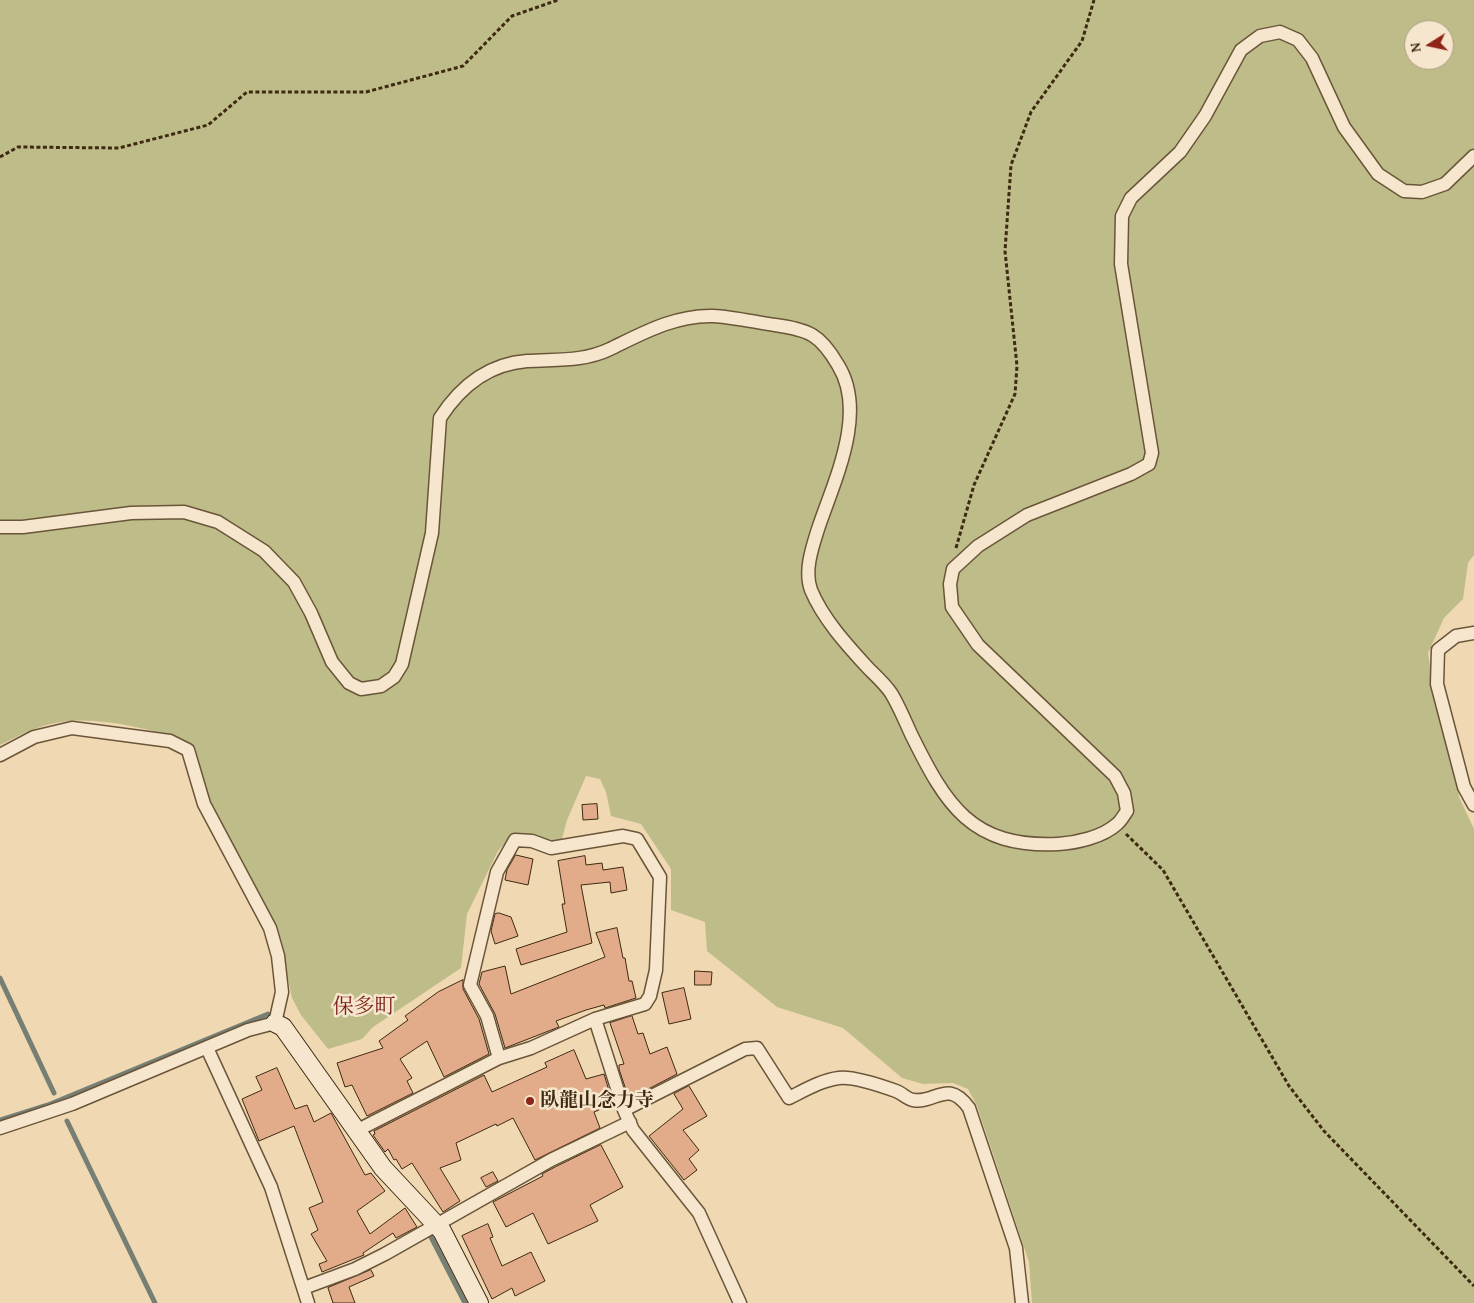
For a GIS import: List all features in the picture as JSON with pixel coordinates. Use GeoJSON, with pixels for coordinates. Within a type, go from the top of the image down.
{"type":"FeatureCollection","features":[{"type":"Feature","properties":{"kind":"street"},"geometry":{"type":"LineString","coordinates":[[0,527],[23,527],[140,513],[184,512],[218,522],[264,551],[294,582],[311,613],[332,662],[349,683],[361,689],[381,686],[394,677],[402,664],[432,533],[440,418],[449,403],[468,383],[500,368],[524,362],[570,360],[598,355],[660,325],[690,318],[712,316],[804,330],[827,346],[843,372],[851,405],[845,449],[809,554],[810,586],[820,609],[891,693],[934,780],[966,820],[998,838],[1034,845],[1065,844],[1092,837],[1117,825],[1127,810],[1124,793],[1115,776],[978,645],[952,607],[950,584],[953,569],[978,546],[1027,515],[1131,474],[1149,464],[1152,453],[1120,264],[1122,216],[1131,198],[1180,152],[1205,116],[1241,50],[1260,36],[1280,32],[1298,40],[1312,58],[1344,127],[1378,174],[1404,191],[1422,192],[1445,184],[1474,156]]}},
{"type":"Feature","properties":{"kind":"street"},"geometry":{"type":"LineString","coordinates":[[1474,633],[1456,636],[1438,650],[1437,684],[1464,787],[1474,805]]}},
{"type":"Feature","properties":{"kind":"street"},"geometry":{"type":"LineString","coordinates":[[0,755],[34,737],[72,728],[170,740],[188,750],[204,804],[270,928],[278,956],[282,992],[276,1018]]}},
{"type":"Feature","properties":{"kind":"street"},"geometry":{"type":"LineString","coordinates":[[358,1130],[499,1058],[531,1048],[596,1019],[645,1004],[650,996],[656,970],[660,877],[637,839],[623,836],[551,848],[532,841],[515,840],[497,872],[470,985],[487,1016],[499,1058]]}},
{"type":"Feature","properties":{"kind":"street"},"geometry":{"type":"LineString","coordinates":[[0,1128],[46,1114],[276,1018]]}},
{"type":"Feature","properties":{"kind":"street"},"geometry":{"type":"LineString","coordinates":[[276,1018],[384,1168],[442,1231],[479,1303]]}},
{"type":"Feature","properties":{"kind":"street"},"geometry":{"type":"LineString","coordinates":[[596,1019],[624,1110],[630,1122],[699,1213],[740,1303]]}},
{"type":"Feature","properties":{"kind":"street"},"geometry":{"type":"LineString","coordinates":[[207,1048],[271,1187],[308,1303]]}},
{"type":"Feature","properties":{"kind":"street"},"geometry":{"type":"LineString","coordinates":[[624,1110],[745,1049],[757,1048],[789,1098],[819,1084],[840,1078],[853,1078],[897,1092],[913,1100],[950,1093],[957,1096],[969,1108],[1016,1248],[1022,1303]]}},
{"type":"Feature","properties":{"kind":"street"},"geometry":{"type":"LineString","coordinates":[[304,1288],[355,1269],[437,1226],[551,1160],[630,1122]]}},
{"type":"Feature","properties":{"kind":"path"},"geometry":{"type":"LineString","coordinates":[[0,157],[18,147],[119,148],[208,125],[247,92],[366,92],[462,66],[512,16],[558,0]]}},
{"type":"Feature","properties":{"kind":"path"},"geometry":{"type":"LineString","coordinates":[[953,569],[957,537],[974,485],[1015,394],[1018,366],[1005,251],[1011,165],[1031,112],[1082,41],[1094,0]]}},
{"type":"Feature","properties":{"kind":"path"},"geometry":{"type":"LineString","coordinates":[[1117,825],[1163,870],[1289,1086],[1324,1131],[1474,1286]]}},
{"type":"Feature","properties":{"kind":"shaded area"},"geometry":{"type":"Polygon","coordinates":[[[0,0],[1474,0],[1474,555],[1468,563],[1463,599],[1444,618],[1428,653],[1435,698],[1452,745],[1459,797],[1474,829],[1474,1303],[1032,1303],[1029,1262],[977,1106],[968,1089],[953,1083],[923,1084],[902,1078],[843,1028],[777,1007],[707,951],[705,922],[671,910],[671,869],[641,824],[611,816],[606,792],[600,779],[586,776],[567,820],[561,843],[514,833],[498,851],[467,914],[461,968],[373,1027],[362,1039],[328,1049],[301,1015],[292,998],[277,926],[251,882],[210,802],[195,748],[151,731],[99,721],[60,722],[24,733],[0,745],[0,0]]]}},
{"type":"Feature","properties":{"kind":"building"},"geometry":{"type":"Polygon","coordinates":[[[597,804],[598,819],[583,820],[582,805],[597,804]]]}},
{"type":"Feature","properties":{"kind":"building"},"geometry":{"type":"Polygon","coordinates":[[[516,855],[533,859],[528,885],[505,880],[507,870],[516,855]]]}},
{"type":"Feature","properties":{"kind":"building"},"geometry":{"type":"Polygon","coordinates":[[[585,856],[586,865],[602,863],[603,870],[623,867],[627,890],[611,893],[610,882],[581,885],[592,943],[521,965],[516,949],[567,932],[562,904],[565,904],[558,861],[585,856]]]}},
{"type":"Feature","properties":{"kind":"building"},"geometry":{"type":"Polygon","coordinates":[[[499,913],[511,917],[518,936],[495,944],[491,931],[495,914],[499,913]]]}},
{"type":"Feature","properties":{"kind":"building"},"geometry":{"type":"Polygon","coordinates":[[[617,928],[629,981],[632,981],[636,998],[605,1008],[604,1005],[586,1010],[556,1021],[559,1027],[505,1048],[495,1014],[479,984],[482,972],[505,966],[511,994],[605,957],[596,933],[617,928]]]}},
{"type":"Feature","properties":{"kind":"building"},"geometry":{"type":"Polygon","coordinates":[[[695,971],[712,972],[711,985],[695,985],[695,971]]]}},
{"type":"Feature","properties":{"kind":"building"},"geometry":{"type":"Polygon","coordinates":[[[463,980],[463,989],[479,1019],[489,1054],[444,1077],[427,1041],[400,1059],[412,1078],[407,1081],[413,1093],[367,1116],[352,1085],[345,1087],[337,1063],[383,1048],[379,1041],[408,1020],[405,1016],[438,992],[463,980]]]}},
{"type":"Feature","properties":{"kind":"building"},"geometry":{"type":"Polygon","coordinates":[[[684,988],[691,1019],[669,1024],[662,993],[684,988]]]}},
{"type":"Feature","properties":{"kind":"building"},"geometry":{"type":"Polygon","coordinates":[[[632,1016],[638,1034],[643,1033],[650,1054],[667,1047],[677,1074],[631,1098],[628,1096],[619,1069],[619,1065],[624,1064],[610,1023],[632,1016]]]}},
{"type":"Feature","properties":{"kind":"building"},"geometry":{"type":"Polygon","coordinates":[[[574,1050],[586,1079],[604,1074],[612,1101],[597,1105],[599,1110],[594,1112],[600,1128],[535,1160],[513,1118],[456,1143],[461,1160],[440,1168],[460,1201],[443,1212],[412,1163],[402,1169],[388,1149],[385,1152],[373,1135],[375,1134],[374,1131],[484,1075],[492,1092],[547,1067],[545,1063],[574,1050]]]}},
{"type":"Feature","properties":{"kind":"building"},"geometry":{"type":"Polygon","coordinates":[[[277,1068],[295,1109],[307,1105],[314,1122],[331,1113],[365,1175],[371,1173],[385,1191],[357,1211],[370,1234],[405,1208],[417,1227],[396,1238],[393,1233],[363,1253],[364,1255],[322,1272],[319,1264],[327,1261],[311,1234],[318,1230],[309,1208],[323,1202],[294,1126],[259,1141],[242,1099],[262,1090],[256,1077],[277,1068]]]}},
{"type":"Feature","properties":{"kind":"building"},"geometry":{"type":"Polygon","coordinates":[[[689,1086],[707,1116],[683,1130],[699,1150],[689,1159],[697,1170],[684,1180],[649,1136],[683,1109],[674,1094],[689,1086]]]}},
{"type":"Feature","properties":{"kind":"building"},"geometry":{"type":"Polygon","coordinates":[[[601,1145],[623,1187],[590,1205],[598,1221],[548,1244],[533,1213],[506,1227],[493,1202],[543,1176],[542,1174],[555,1167],[601,1145]]]}},
{"type":"Feature","properties":{"kind":"building"},"geometry":{"type":"Polygon","coordinates":[[[493,1172],[498,1181],[486,1187],[481,1178],[493,1172]]]}},
{"type":"Feature","properties":{"kind":"building"},"geometry":{"type":"Polygon","coordinates":[[[488,1224],[493,1237],[490,1238],[502,1266],[531,1252],[545,1281],[515,1296],[512,1288],[492,1299],[462,1236],[488,1224]]]}},
{"type":"Feature","properties":{"kind":"building"},"geometry":{"type":"Polygon","coordinates":[[[371,1270],[374,1276],[349,1287],[355,1303],[333,1303],[328,1288],[371,1270]]]}},
{"type":"Feature","properties":{"kind":"waterway"},"geometry":{"type":"LineString","coordinates":[[0,978],[54,1093]]}},
{"type":"Feature","properties":{"kind":"waterway"},"geometry":{"type":"LineString","coordinates":[[0,1120],[48,1105],[268,1014],[276,1017]]}},
{"type":"Feature","properties":{"kind":"waterway"},"geometry":{"type":"LineString","coordinates":[[67,1121],[155,1303]]}},
{"type":"Feature","properties":{"kind":"waterway"},"geometry":{"type":"LineString","coordinates":[[430,1235],[465,1303]]}},
{"type":"Feature","properties":{"kind":"place","name":"臥龍山念力寺"},"geometry":{"type":"Point","coordinates":[530,1101]}},
{"type":"Feature","properties":{"kind":"district","name":"保多町"},"geometry":{"type":"Point","coordinates":[364,1008]}}]}
